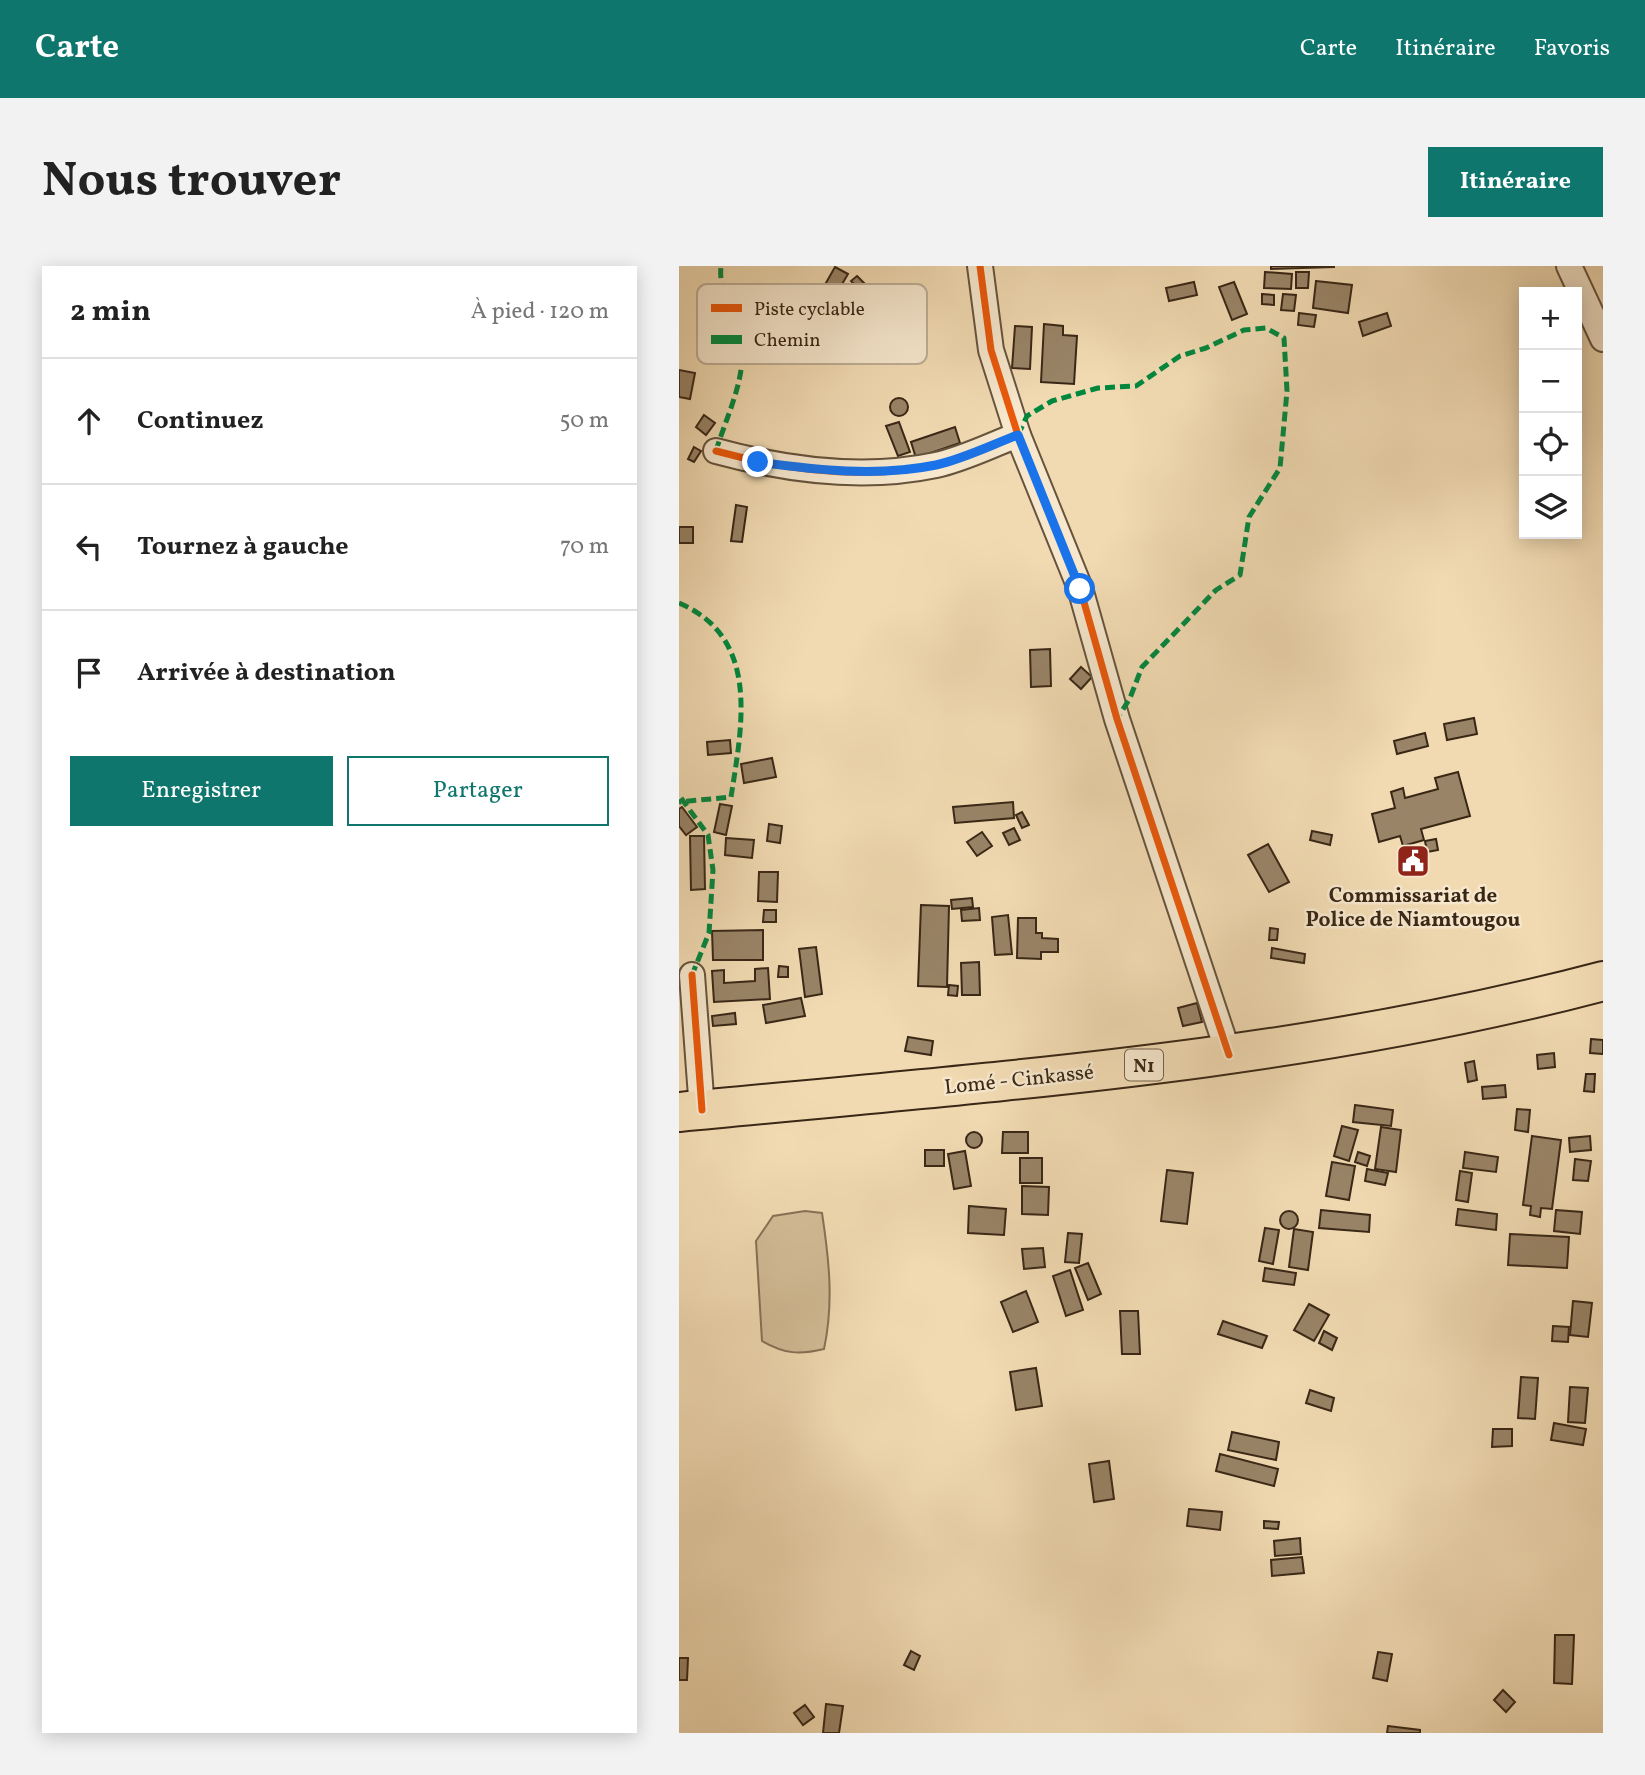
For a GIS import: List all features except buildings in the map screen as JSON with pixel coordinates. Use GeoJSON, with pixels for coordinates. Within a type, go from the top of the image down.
{"type":"FeatureCollection","features":[{"type":"Feature","properties":{"kind":"highway","name":"Lomé - Cinkassé"},"geometry":{"type":"LineString","coordinates":[[690,1111],[985,1084],[1296,1046],[1533,999],[1603,981]]}},
{"type":"Feature","properties":{"kind":"street"},"geometry":{"type":"LineString","coordinates":[[980,266],[991,350],[1018,435],[1080,589],[1117,719],[1229,1055]]}},
{"type":"Feature","properties":{"kind":"street"},"geometry":{"type":"LineString","coordinates":[[1569,266],[1603,340]]}},
{"type":"Feature","properties":{"kind":"street"},"geometry":{"type":"LineString","coordinates":[[716,451],[758,462],[800,468],[870,472],[937,465],[1018,435]]}},
{"type":"Feature","properties":{"kind":"street"},"geometry":{"type":"LineString","coordinates":[[690,1111],[692,975]]}},
{"type":"Feature","properties":{"kind":"shaded area"},"geometry":{"type":"Polygon","coordinates":[[[805,1211],[822,1213],[828,1264],[829,1315],[824,1349],[792,1352],[762,1341],[756,1241],[773,1216],[805,1211]]]}},
{"type":"Feature","properties":{"kind":"marked path"},"geometry":{"type":"LineString","coordinates":[[721,266],[722,284]]}},
{"type":"Feature","properties":{"kind":"marked path"},"geometry":{"type":"LineString","coordinates":[[1018,435],[1027,416],[1052,401],[1098,388],[1136,386],[1180,356],[1206,348],[1244,330],[1266,328],[1284,338],[1287,391],[1280,468],[1249,517],[1240,575],[1216,590],[1142,667],[1130,698],[1117,719]]}},
{"type":"Feature","properties":{"kind":"marked path"},"geometry":{"type":"LineString","coordinates":[[716,451],[734,398],[742,364]]}},
{"type":"Feature","properties":{"kind":"marked path"},"geometry":{"type":"LineString","coordinates":[[679,603],[705,618],[723,638],[734,661],[740,686],[741,714],[731,797],[679,802]]}},
{"type":"Feature","properties":{"kind":"marked path"},"geometry":{"type":"LineString","coordinates":[[681,798],[708,835],[713,870],[709,933],[692,975]]}},
{"type":"Feature","properties":{"kind":"cycle path"},"geometry":{"type":"LineString","coordinates":[[980,266],[991,350],[1018,435],[1080,588],[1117,719],[1229,1055]]}},
{"type":"Feature","properties":{"kind":"cycle path"},"geometry":{"type":"LineString","coordinates":[[716,451],[798,468],[882,472],[936,465],[967,456],[1018,435]]}},
{"type":"Feature","properties":{"kind":"cycle path"},"geometry":{"type":"LineString","coordinates":[[692,975],[702,1110]]}},
{"type":"Feature","properties":{"kind":"place","name":"Commissariat de Police de Niamtougou"},"geometry":{"type":"Point","coordinates":[1413,861]}},
{"type":"Feature","properties":{"kind":"route"},"geometry":{"type":"LineString","coordinates":[[758,462],[800,468],[870,472],[937,465],[1018,435],[1080,589]]}}]}
